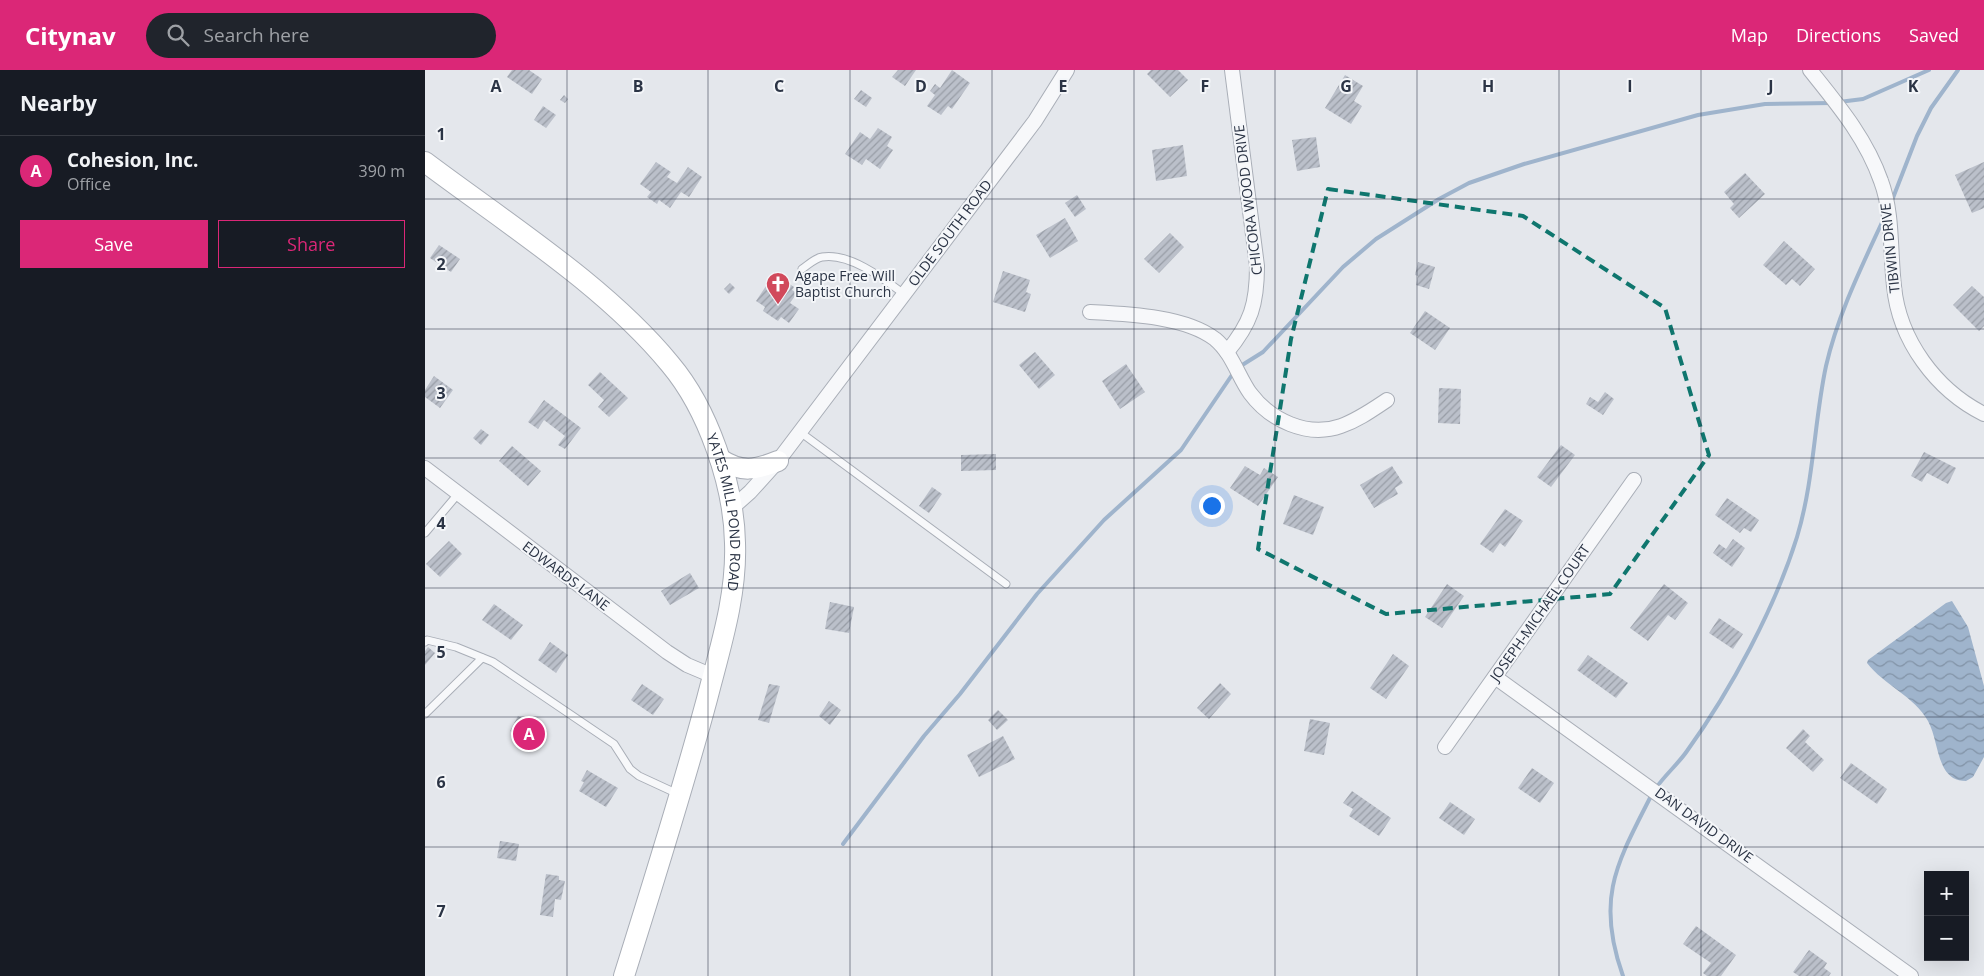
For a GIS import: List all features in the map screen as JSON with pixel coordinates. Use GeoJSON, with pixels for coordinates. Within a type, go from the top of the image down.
{"type":"FeatureCollection","features":[{"type":"Feature","properties":{"kind":"street","name":"OLDE SOUTH ROAD"},"geometry":{"type":"LineString","coordinates":[[732,508],[778,461],[1035,121],[1067,70]]}},
{"type":"Feature","properties":{"kind":"street","name":"CHICORA WOOD DRIVE"},"geometry":{"type":"LineString","coordinates":[[1227,352],[1243,333],[1253,314],[1257,290],[1257,266],[1232,70]]}},
{"type":"Feature","properties":{"kind":"street","name":"TIBWIN DRIVE"},"geometry":{"type":"LineString","coordinates":[[1810,70],[1853,126],[1872,157],[1882,183],[1888,219],[1894,289],[1900,316],[1914,348],[1927,368],[1948,390],[1969,407],[1984,414]]}},
{"type":"Feature","properties":{"kind":"street","name":"YATES MILL POND ROAD"},"geometry":{"type":"LineString","coordinates":[[425,162],[596,290],[641,332],[672,366],[696,402],[720,459],[732,508],[735,541],[735,576],[726,628],[681,795],[624,976]]}},
{"type":"Feature","properties":{"kind":"street"},"geometry":{"type":"LineString","coordinates":[[1091,312],[1119,313],[1163,320],[1195,328],[1215,339],[1227,352],[1251,394],[1268,412],[1291,425],[1313,430],[1339,427],[1358,419],[1387,400]]}},
{"type":"Feature","properties":{"kind":"street"},"geometry":{"type":"LineString","coordinates":[[720,459],[729,466],[746,470],[760,468],[778,461]]}},
{"type":"Feature","properties":{"kind":"street","name":"EDWARDS LANE"},"geometry":{"type":"LineString","coordinates":[[425,468],[667,652],[687,665],[713,676]]}},
{"type":"Feature","properties":{"kind":"street","name":"JOSEPH-MICHAEL COURT"},"geometry":{"type":"LineString","coordinates":[[1445,747],[1634,480]]}},
{"type":"Feature","properties":{"kind":"street","name":"DAN DAVID DRIVE"},"geometry":{"type":"LineString","coordinates":[[1495,677],[1911,976]]}},
{"type":"Feature","properties":{"kind":"lane"},"geometry":{"type":"LineString","coordinates":[[802,269],[823,257],[839,259],[870,270],[904,294]]}},
{"type":"Feature","properties":{"kind":"lane"},"geometry":{"type":"LineString","coordinates":[[800,432],[1006,584]]}},
{"type":"Feature","properties":{"kind":"lane"},"geometry":{"type":"LineString","coordinates":[[425,533],[458,494]]}},
{"type":"Feature","properties":{"kind":"lane"},"geometry":{"type":"LineString","coordinates":[[425,642],[427,640],[456,647],[493,662],[614,744],[630,769],[639,776],[681,795]]}},
{"type":"Feature","properties":{"kind":"lane"},"geometry":{"type":"LineString","coordinates":[[425,714],[482,658]]}},
{"type":"Feature","properties":{"kind":"highlighted area"},"geometry":{"type":"Polygon","coordinates":[[[1328,189],[1523,216],[1665,308],[1709,455],[1610,594],[1386,614],[1258,549],[1291,339],[1328,189]]]}},
{"type":"Feature","properties":{"kind":"water"},"geometry":{"type":"Polygon","coordinates":[[[1952,601],[1968,627],[1984,686],[1984,757],[1973,777],[1966,781],[1953,778],[1946,771],[1941,762],[1931,727],[1922,712],[1867,663],[1868,660],[1946,603],[1952,601]]]}},
{"type":"Feature","properties":{"kind":"building"},"geometry":{"type":"Polygon","coordinates":[[[512,70],[529,70],[542,79],[532,94],[507,77],[512,70]]]}},
{"type":"Feature","properties":{"kind":"building"},"geometry":{"type":"Polygon","coordinates":[[[898,70],[916,70],[905,86],[892,77],[898,70]]]}},
{"type":"Feature","properties":{"kind":"building"},"geometry":{"type":"Polygon","coordinates":[[[952,70],[970,83],[952,109],[948,106],[941,115],[927,106],[935,95],[930,91],[935,84],[940,88],[952,70]]]}},
{"type":"Feature","properties":{"kind":"building"},"geometry":{"type":"Polygon","coordinates":[[[1151,70],[1178,70],[1188,80],[1170,97],[1147,74],[1151,70]]]}},
{"type":"Feature","properties":{"kind":"building"},"geometry":{"type":"Polygon","coordinates":[[[1345,75],[1363,86],[1354,101],[1362,106],[1351,124],[1325,108],[1345,75]]]}},
{"type":"Feature","properties":{"kind":"building"},"geometry":{"type":"Polygon","coordinates":[[[861,90],[872,98],[866,107],[854,99],[861,90]]]}},
{"type":"Feature","properties":{"kind":"building"},"geometry":{"type":"Polygon","coordinates":[[[564,95],[568,99],[565,103],[560,100],[564,95]]]}},
{"type":"Feature","properties":{"kind":"building"},"geometry":{"type":"Polygon","coordinates":[[[543,106],[556,115],[546,128],[534,120],[543,106]]]}},
{"type":"Feature","properties":{"kind":"building"},"geometry":{"type":"Polygon","coordinates":[[[878,128],[892,137],[887,146],[893,150],[880,169],[866,159],[862,165],[845,154],[860,132],[870,139],[878,128]]]}},
{"type":"Feature","properties":{"kind":"building"},"geometry":{"type":"Polygon","coordinates":[[[1316,137],[1320,167],[1297,171],[1292,140],[1316,137]]]}},
{"type":"Feature","properties":{"kind":"building"},"geometry":{"type":"Polygon","coordinates":[[[1183,145],[1187,176],[1156,181],[1152,150],[1183,145]]]}},
{"type":"Feature","properties":{"kind":"building"},"geometry":{"type":"Polygon","coordinates":[[[656,162],[671,172],[667,177],[677,183],[688,167],[702,177],[689,197],[681,192],[670,208],[659,200],[657,204],[647,197],[651,192],[640,184],[656,162]]]}},
{"type":"Feature","properties":{"kind":"building"},"geometry":{"type":"Polygon","coordinates":[[[1984,162],[1984,208],[1972,213],[1955,175],[1984,162]]]}},
{"type":"Feature","properties":{"kind":"building"},"geometry":{"type":"Polygon","coordinates":[[[1745,173],[1765,194],[1739,218],[1730,208],[1734,204],[1724,192],[1745,173]]]}},
{"type":"Feature","properties":{"kind":"building"},"geometry":{"type":"Polygon","coordinates":[[[1077,195],[1086,209],[1075,217],[1065,203],[1077,195]]]}},
{"type":"Feature","properties":{"kind":"building"},"geometry":{"type":"Polygon","coordinates":[[[1065,218],[1078,241],[1050,258],[1036,235],[1065,218]]]}},
{"type":"Feature","properties":{"kind":"building"},"geometry":{"type":"Polygon","coordinates":[[[1170,233],[1184,247],[1159,273],[1144,259],[1170,233]]]}},
{"type":"Feature","properties":{"kind":"building"},"geometry":{"type":"Polygon","coordinates":[[[1784,241],[1815,269],[1800,286],[1792,279],[1786,285],[1763,265],[1784,241]]]}},
{"type":"Feature","properties":{"kind":"building"},"geometry":{"type":"Polygon","coordinates":[[[439,245],[460,259],[451,272],[430,258],[439,245]]]}},
{"type":"Feature","properties":{"kind":"building"},"geometry":{"type":"Polygon","coordinates":[[[1418,262],[1435,267],[1429,289],[1416,285],[1418,276],[1415,275],[1418,262]]]}},
{"type":"Feature","properties":{"kind":"building"},"geometry":{"type":"Polygon","coordinates":[[[1003,271],[1030,280],[1026,292],[1031,294],[1025,312],[993,302],[1003,271]]]}},
{"type":"Feature","properties":{"kind":"building"},"geometry":{"type":"Polygon","coordinates":[[[730,283],[735,288],[729,294],[724,289],[730,283]]]}},
{"type":"Feature","properties":{"kind":"building","name":"Agape Free Will Baptist Church"},"geometry":{"type":"Polygon","coordinates":[[[782,283],[786,286],[788,283],[794,287],[792,290],[797,293],[790,303],[799,309],[789,323],[781,317],[778,321],[763,311],[765,307],[756,301],[766,286],[775,293],[782,283]]]}},
{"type":"Feature","properties":{"kind":"building"},"geometry":{"type":"Polygon","coordinates":[[[1972,286],[1984,297],[1984,326],[1979,331],[1953,305],[1972,286]]]}},
{"type":"Feature","properties":{"kind":"building"},"geometry":{"type":"Polygon","coordinates":[[[1425,311],[1450,328],[1435,350],[1410,333],[1425,311]]]}},
{"type":"Feature","properties":{"kind":"building"},"geometry":{"type":"Polygon","coordinates":[[[1035,352],[1055,375],[1039,389],[1019,365],[1035,352]]]}},
{"type":"Feature","properties":{"kind":"building"},"geometry":{"type":"Polygon","coordinates":[[[1126,364],[1145,392],[1120,409],[1102,381],[1126,364]]]}},
{"type":"Feature","properties":{"kind":"building"},"geometry":{"type":"Polygon","coordinates":[[[600,372],[628,398],[609,417],[598,407],[604,400],[588,385],[600,372]]]}},
{"type":"Feature","properties":{"kind":"building"},"geometry":{"type":"Polygon","coordinates":[[[434,376],[453,390],[440,408],[425,397],[425,390],[434,376]]]}},
{"type":"Feature","properties":{"kind":"building"},"geometry":{"type":"Polygon","coordinates":[[[1439,388],[1461,389],[1460,424],[1438,423],[1439,388]]]}},
{"type":"Feature","properties":{"kind":"building"},"geometry":{"type":"Polygon","coordinates":[[[1605,392],[1614,399],[1603,415],[1586,404],[1590,397],[1598,402],[1605,392]]]}},
{"type":"Feature","properties":{"kind":"building"},"geometry":{"type":"Polygon","coordinates":[[[544,400],[581,428],[565,449],[558,445],[565,436],[544,420],[538,429],[528,422],[544,400]]]}},
{"type":"Feature","properties":{"kind":"building"},"geometry":{"type":"Polygon","coordinates":[[[481,429],[489,435],[481,445],[473,438],[481,429]]]}},
{"type":"Feature","properties":{"kind":"building"},"geometry":{"type":"Polygon","coordinates":[[[1561,445],[1575,455],[1551,487],[1537,477],[1561,445]]]}},
{"type":"Feature","properties":{"kind":"building"},"geometry":{"type":"Polygon","coordinates":[[[512,446],[541,471],[528,486],[499,461],[512,446]]]}},
{"type":"Feature","properties":{"kind":"building"},"geometry":{"type":"Polygon","coordinates":[[[1924,452],[1956,468],[1948,484],[1927,473],[1922,482],[1911,476],[1924,452]]]}},
{"type":"Feature","properties":{"kind":"building"},"geometry":{"type":"Polygon","coordinates":[[[996,454],[996,470],[961,471],[961,455],[996,454]]]}},
{"type":"Feature","properties":{"kind":"building"},"geometry":{"type":"Polygon","coordinates":[[[1245,466],[1260,475],[1264,468],[1278,477],[1258,506],[1230,488],[1245,466]]]}},
{"type":"Feature","properties":{"kind":"building"},"geometry":{"type":"Polygon","coordinates":[[[1392,466],[1403,483],[1395,488],[1398,494],[1374,508],[1360,485],[1392,466]]]}},
{"type":"Feature","properties":{"kind":"building"},"geometry":{"type":"Polygon","coordinates":[[[932,487],[942,494],[929,513],[919,506],[932,487]]]}},
{"type":"Feature","properties":{"kind":"building"},"geometry":{"type":"Polygon","coordinates":[[[1294,495],[1324,507],[1313,535],[1283,524],[1294,495]]]}},
{"type":"Feature","properties":{"kind":"building"},"geometry":{"type":"Polygon","coordinates":[[[1727,498],[1759,520],[1751,532],[1744,528],[1740,533],[1715,515],[1727,498]]]}},
{"type":"Feature","properties":{"kind":"building"},"geometry":{"type":"Polygon","coordinates":[[[1505,509],[1523,521],[1505,547],[1500,543],[1493,553],[1480,544],[1505,509]]]}},
{"type":"Feature","properties":{"kind":"building"},"geometry":{"type":"Polygon","coordinates":[[[1733,539],[1745,548],[1732,567],[1713,553],[1719,544],[1726,549],[1733,539]]]}},
{"type":"Feature","properties":{"kind":"building"},"geometry":{"type":"Polygon","coordinates":[[[449,541],[462,554],[440,577],[426,564],[449,541]]]}},
{"type":"Feature","properties":{"kind":"building"},"geometry":{"type":"Polygon","coordinates":[[[690,573],[699,588],[670,605],[661,591],[690,573]]]}},
{"type":"Feature","properties":{"kind":"building"},"geometry":{"type":"Polygon","coordinates":[[[1447,584],[1464,596],[1442,628],[1425,617],[1447,584]]]}},
{"type":"Feature","properties":{"kind":"building"},"geometry":{"type":"Polygon","coordinates":[[[1664,584],[1688,603],[1675,620],[1668,615],[1648,641],[1630,628],[1664,584]]]}},
{"type":"Feature","properties":{"kind":"building"},"geometry":{"type":"Polygon","coordinates":[[[830,602],[854,607],[849,633],[825,629],[830,602]]]}},
{"type":"Feature","properties":{"kind":"building"},"geometry":{"type":"Polygon","coordinates":[[[494,604],[523,625],[511,640],[482,620],[494,604]]]}},
{"type":"Feature","properties":{"kind":"building"},"geometry":{"type":"Polygon","coordinates":[[[1719,618],[1743,634],[1733,649],[1709,633],[1719,618]]]}},
{"type":"Feature","properties":{"kind":"building"},"geometry":{"type":"Polygon","coordinates":[[[550,642],[568,655],[556,673],[538,660],[550,642]]]}},
{"type":"Feature","properties":{"kind":"building"},"geometry":{"type":"Polygon","coordinates":[[[428,647],[435,653],[425,665],[425,651],[428,647]]]}},
{"type":"Feature","properties":{"kind":"building"},"geometry":{"type":"Polygon","coordinates":[[[1393,654],[1409,666],[1386,699],[1370,688],[1393,654]]]}},
{"type":"Feature","properties":{"kind":"building"},"geometry":{"type":"Polygon","coordinates":[[[1588,655],[1628,683],[1616,698],[1577,670],[1588,655]]]}},
{"type":"Feature","properties":{"kind":"building"},"geometry":{"type":"Polygon","coordinates":[[[1220,683],[1231,694],[1209,719],[1197,708],[1220,683]]]}},
{"type":"Feature","properties":{"kind":"building"},"geometry":{"type":"Polygon","coordinates":[[[642,684],[664,699],[653,715],[631,700],[642,684]]]}},
{"type":"Feature","properties":{"kind":"building"},"geometry":{"type":"Polygon","coordinates":[[[769,684],[780,686],[769,723],[758,720],[769,684]]]}},
{"type":"Feature","properties":{"kind":"building"},"geometry":{"type":"Polygon","coordinates":[[[829,701],[841,710],[830,725],[819,716],[829,701]]]}},
{"type":"Feature","properties":{"kind":"building"},"geometry":{"type":"Polygon","coordinates":[[[998,710],[1008,720],[997,730],[988,720],[998,710]]]}},
{"type":"Feature","properties":{"kind":"building"},"geometry":{"type":"Polygon","coordinates":[[[518,716],[547,731],[539,747],[510,731],[518,716]]]}},
{"type":"Feature","properties":{"kind":"building"},"geometry":{"type":"Polygon","coordinates":[[[1310,719],[1330,723],[1324,755],[1304,751],[1310,719]]]}},
{"type":"Feature","properties":{"kind":"building"},"geometry":{"type":"Polygon","coordinates":[[[1803,729],[1810,736],[1805,742],[1824,760],[1813,772],[1786,748],[1803,729]]]}},
{"type":"Feature","properties":{"kind":"building"},"geometry":{"type":"Polygon","coordinates":[[[1003,736],[1015,759],[979,777],[967,755],[1003,736]]]}},
{"type":"Feature","properties":{"kind":"building"},"geometry":{"type":"Polygon","coordinates":[[[1851,763],[1887,789],[1877,804],[1840,778],[1851,763]]]}},
{"type":"Feature","properties":{"kind":"building"},"geometry":{"type":"Polygon","coordinates":[[[1532,768],[1554,783],[1540,803],[1518,788],[1532,768]]]}},
{"type":"Feature","properties":{"kind":"building"},"geometry":{"type":"Polygon","coordinates":[[[587,770],[618,788],[606,807],[579,791],[584,782],[581,781],[587,770]]]}},
{"type":"Feature","properties":{"kind":"building"},"geometry":{"type":"Polygon","coordinates":[[[1352,791],[1391,818],[1379,836],[1349,816],[1353,809],[1343,803],[1352,791]]]}},
{"type":"Feature","properties":{"kind":"building"},"geometry":{"type":"Polygon","coordinates":[[[1450,802],[1475,819],[1464,835],[1439,818],[1450,802]]]}},
{"type":"Feature","properties":{"kind":"building"},"geometry":{"type":"Polygon","coordinates":[[[500,841],[519,844],[516,861],[497,858],[500,841]]]}},
{"type":"Feature","properties":{"kind":"building"},"geometry":{"type":"Polygon","coordinates":[[[546,874],[559,876],[559,880],[565,881],[561,900],[555,899],[553,917],[540,915],[546,874]]]}},
{"type":"Feature","properties":{"kind":"building"},"geometry":{"type":"Polygon","coordinates":[[[1696,926],[1736,955],[1721,976],[1707,976],[1703,973],[1711,963],[1683,944],[1696,926]]]}},
{"type":"Feature","properties":{"kind":"building"},"geometry":{"type":"Polygon","coordinates":[[[1809,950],[1827,963],[1824,968],[1831,973],[1829,976],[1799,976],[1793,972],[1809,950]]]}},
{"type":"Feature","properties":{"kind":"waterway"},"geometry":{"type":"LineString","coordinates":[[1839,102],[1863,99],[1929,70]]}},
{"type":"Feature","properties":{"kind":"waterway"},"geometry":{"type":"LineString","coordinates":[[1891,203],[1917,136],[1931,108],[1958,70]]}},
{"type":"Feature","properties":{"kind":"waterway"},"geometry":{"type":"LineString","coordinates":[[1239,367],[1263,352],[1343,267],[1376,239],[1439,199],[1469,183],[1524,164],[1698,115],[1765,104],[1832,103]]}},
{"type":"Feature","properties":{"kind":"waterway"},"geometry":{"type":"LineString","coordinates":[[1656,788],[1687,751],[1720,702],[1750,648],[1777,592],[1803,516],[1822,387],[1831,347],[1851,290],[1884,218]]}},
{"type":"Feature","properties":{"kind":"waterway"},"geometry":{"type":"LineString","coordinates":[[843,844],[924,736],[960,694],[1037,594],[1104,520],[1181,450],[1234,372]]}},
{"type":"Feature","properties":{"kind":"waterway"},"geometry":{"type":"LineString","coordinates":[[1623,976],[1615,949],[1611,924],[1611,902],[1614,882],[1620,861],[1652,794]]}},
{"type":"Feature","properties":{"kind":"place","name":"Agape Free Will Baptist Church"},"geometry":{"type":"Point","coordinates":[778,305]}},
{"type":"Feature","properties":{"kind":"place","name":"Cohesion, Inc."},"geometry":{"type":"Point","coordinates":[529,734]}}]}
